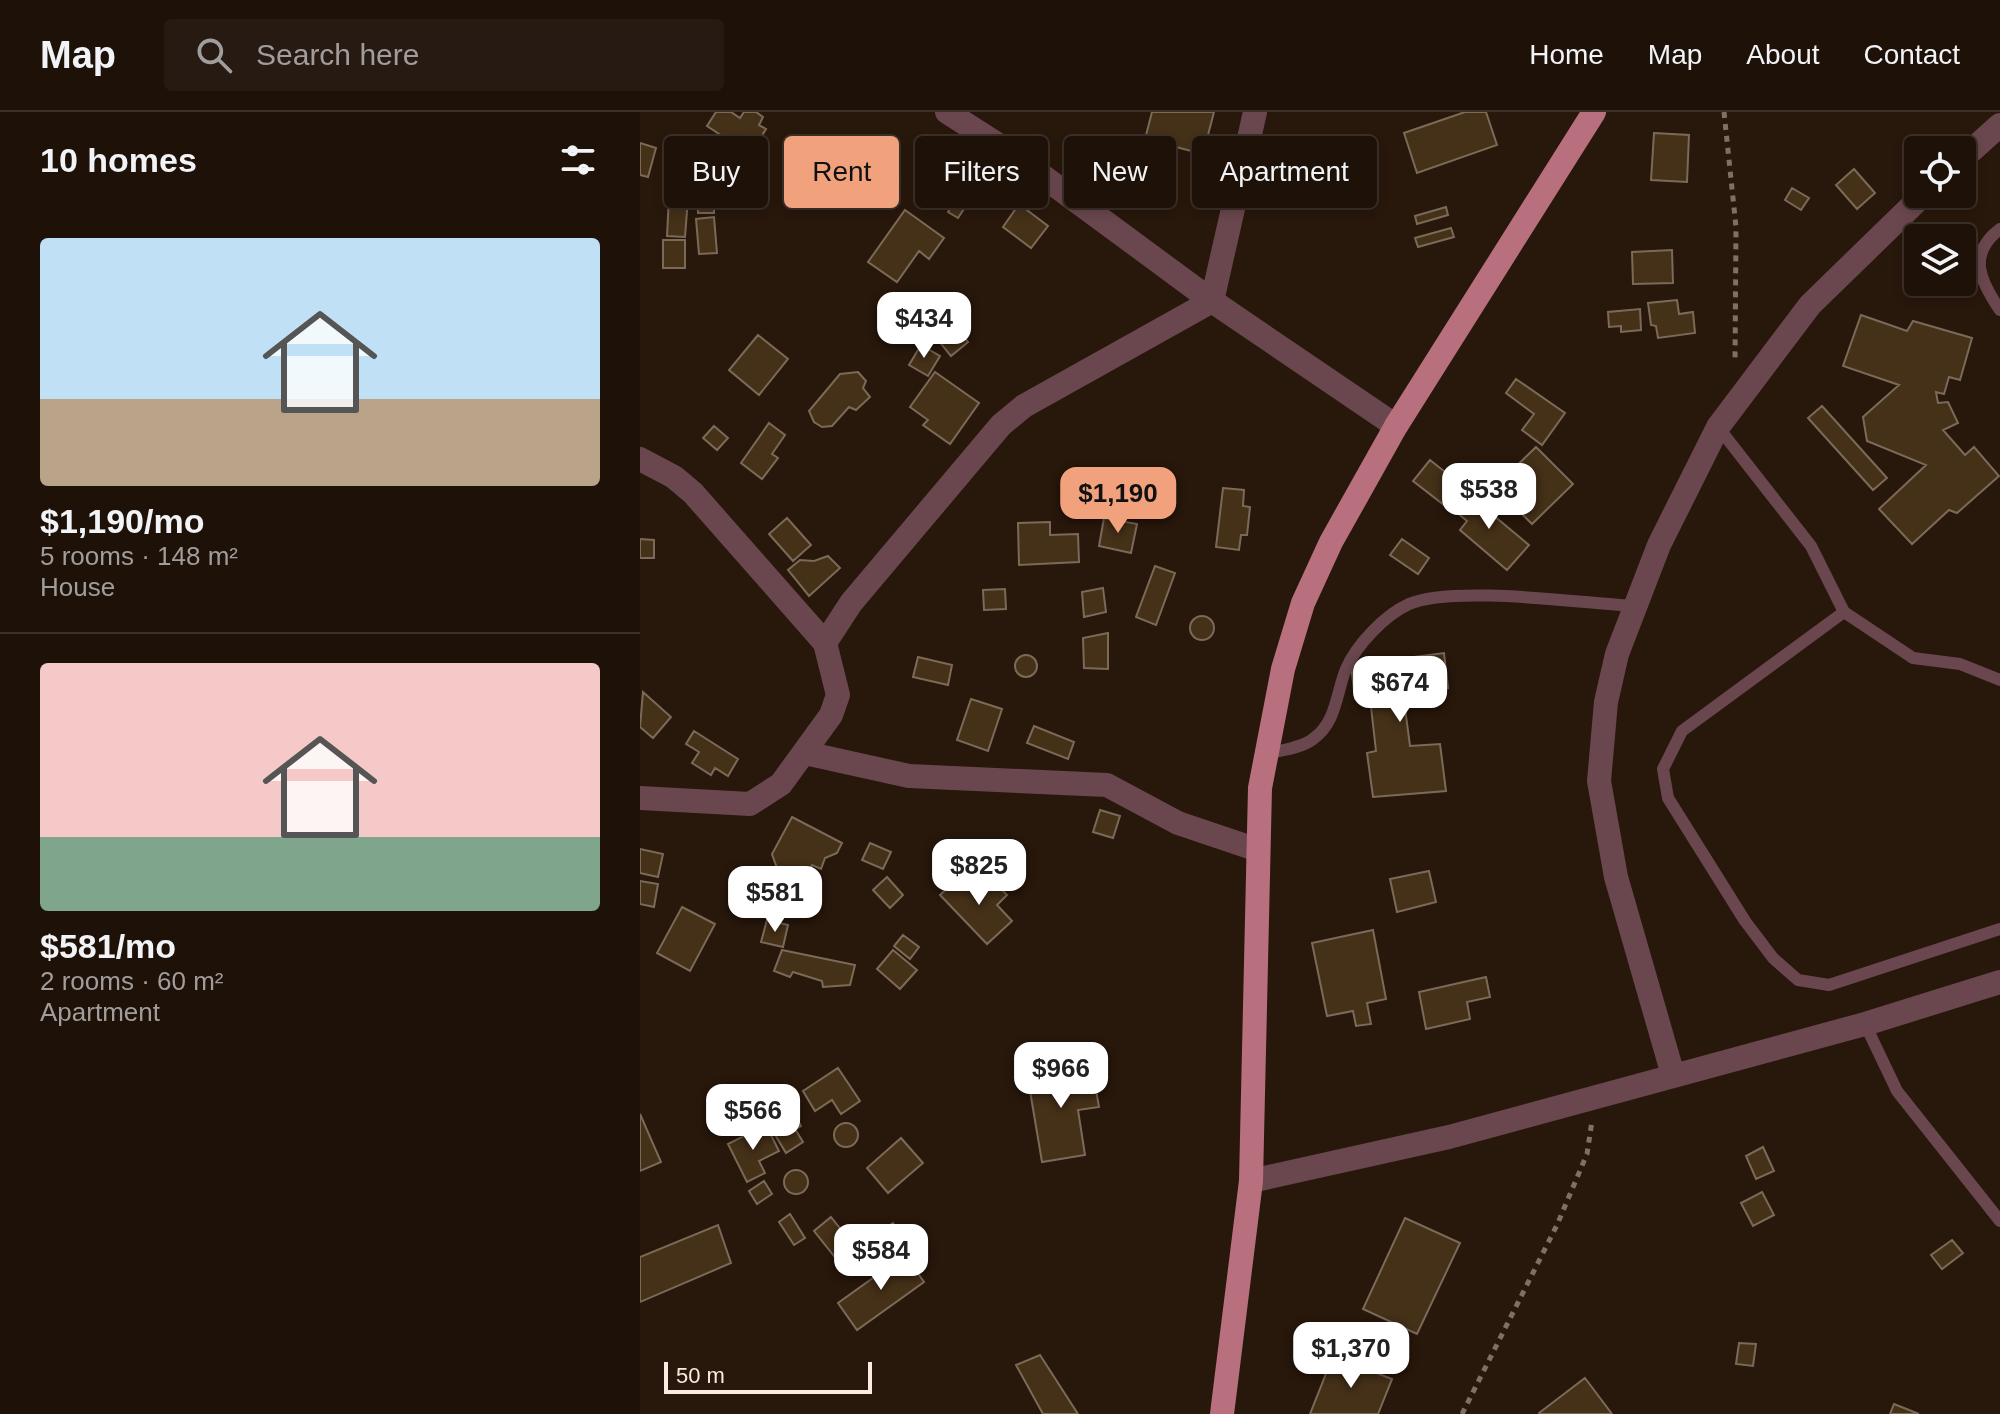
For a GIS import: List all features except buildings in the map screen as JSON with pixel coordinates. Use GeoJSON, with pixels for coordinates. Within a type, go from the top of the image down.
{"type":"FeatureCollection","features":[{"type":"Feature","properties":{"kind":"main road"},"geometry":{"type":"LineString","coordinates":[[1222,1414],[1251,1181],[1260,788],[1283,669],[1303,603],[1331,542],[1396,426],[1594,112]]}},
{"type":"Feature","properties":{"kind":"street"},"geometry":{"type":"LineString","coordinates":[[947,112],[1014,155],[1212,301],[1396,426]]}},
{"type":"Feature","properties":{"kind":"street"},"geometry":{"type":"LineString","coordinates":[[825,643],[851,603],[1001,425],[1024,406],[1212,301],[1255,112]]}},
{"type":"Feature","properties":{"kind":"street"},"geometry":{"type":"LineString","coordinates":[[1976,146],[2000,125]]}},
{"type":"Feature","properties":{"kind":"street"},"geometry":{"type":"LineString","coordinates":[[1673,1075],[1616,877],[1599,781],[1606,702],[1617,654],[1659,545],[1718,427],[1810,305],[1910,208]]}},
{"type":"Feature","properties":{"kind":"street"},"geometry":{"type":"LineString","coordinates":[[640,459],[674,477],[693,493],[825,643],[838,695],[831,715],[781,784],[750,804],[640,798]]}},
{"type":"Feature","properties":{"kind":"street"},"geometry":{"type":"LineString","coordinates":[[805,753],[909,776],[1107,785],[1178,823],[1258,850]]}},
{"type":"Feature","properties":{"kind":"street"},"geometry":{"type":"LineString","coordinates":[[1251,1181],[1449,1137],[1865,1024],[2000,982]]}},
{"type":"Feature","properties":{"kind":"lane"},"geometry":{"type":"LineString","coordinates":[[2000,229],[1980,252],[1978,271],[1983,286],[2000,310]]}},
{"type":"Feature","properties":{"kind":"lane"},"geometry":{"type":"LineString","coordinates":[[1718,427],[1811,546],[1844,612],[1913,658],[1960,664],[2000,680]]}},
{"type":"Feature","properties":{"kind":"lane"},"geometry":{"type":"LineString","coordinates":[[1267,754],[1311,741],[1324,729],[1336,707],[1346,669],[1359,648],[1371,633],[1408,604],[1444,594],[1634,606]]}},
{"type":"Feature","properties":{"kind":"lane"},"geometry":{"type":"LineString","coordinates":[[1844,612],[1682,731],[1663,769],[1668,798],[1745,921],[1773,958],[1798,980],[1829,985],[2000,929]]}},
{"type":"Feature","properties":{"kind":"lane"},"geometry":{"type":"LineString","coordinates":[[1865,1024],[1897,1091],[2000,1221]]}},
{"type":"Feature","properties":{"kind":"path"},"geometry":{"type":"LineString","coordinates":[[1724,112],[1736,227],[1733,350],[1739,400]]}},
{"type":"Feature","properties":{"kind":"path"},"geometry":{"type":"LineString","coordinates":[[1462,1414],[1557,1225],[1587,1154],[1595,1097]]}}]}
